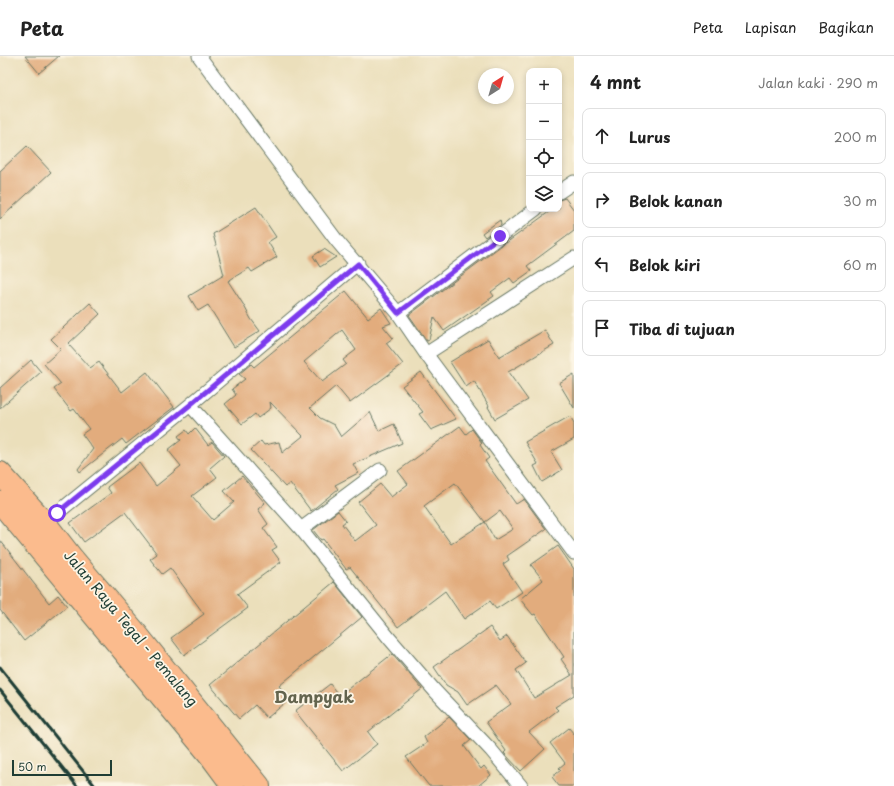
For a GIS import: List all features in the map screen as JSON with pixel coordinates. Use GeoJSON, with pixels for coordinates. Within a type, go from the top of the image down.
{"type":"FeatureCollection","features":[{"type":"Feature","properties":{"kind":"highway","name":"Jalan Raya Tegal - Pemalang"},"geometry":{"type":"LineString","coordinates":[[0,473],[37,530],[233,786]]}},
{"type":"Feature","properties":{"kind":"highway","name":"Jalan Raya Tegal - Pemalang"},"geometry":{"type":"LineString","coordinates":[[0,502],[37,530],[229,747],[259,786]]}},
{"type":"Feature","properties":{"kind":"street"},"geometry":{"type":"LineString","coordinates":[[199,56],[337,241],[398,313],[426,354],[574,553]]}},
{"type":"Feature","properties":{"kind":"street"},"geometry":{"type":"LineString","coordinates":[[562,190],[574,182]]}},
{"type":"Feature","properties":{"kind":"street"},"geometry":{"type":"LineString","coordinates":[[398,313],[532,212]]}},
{"type":"Feature","properties":{"kind":"street"},"geometry":{"type":"LineString","coordinates":[[426,354],[574,258]]}},
{"type":"Feature","properties":{"kind":"street"},"geometry":{"type":"LineString","coordinates":[[37,530],[190,405],[358,264]]}},
{"type":"Feature","properties":{"kind":"street"},"geometry":{"type":"LineString","coordinates":[[190,405],[301,529],[389,638],[435,691],[491,750],[521,786]]}},
{"type":"Feature","properties":{"kind":"street"},"geometry":{"type":"LineString","coordinates":[[301,529],[380,470]]}},
{"type":"Feature","properties":{"kind":"building"},"geometry":{"type":"Polygon","coordinates":[[[25,56],[59,56],[39,73],[25,56]]]}},
{"type":"Feature","properties":{"kind":"building"},"geometry":{"type":"Polygon","coordinates":[[[27,146],[51,172],[0,219],[0,171],[27,146]]]}},
{"type":"Feature","properties":{"kind":"building"},"geometry":{"type":"Polygon","coordinates":[[[565,198],[574,210],[574,231],[527,266],[531,271],[514,283],[510,278],[491,292],[494,296],[444,331],[434,317],[429,340],[427,341],[409,315],[506,242],[549,212],[562,212],[562,199],[565,198]]]}},
{"type":"Feature","properties":{"kind":"building"},"geometry":{"type":"Polygon","coordinates":[[[256,207],[276,237],[268,242],[277,257],[252,272],[249,268],[228,281],[260,331],[234,347],[208,305],[198,311],[189,296],[224,275],[213,234],[256,207]]]}},
{"type":"Feature","properties":{"kind":"building"},"geometry":{"type":"Polygon","coordinates":[[[500,220],[501,225],[485,237],[482,233],[500,220]]]}},
{"type":"Feature","properties":{"kind":"building"},"geometry":{"type":"Polygon","coordinates":[[[324,249],[336,257],[320,267],[313,256],[324,249]]]}},
{"type":"Feature","properties":{"kind":"building"},"geometry":{"type":"Polygon","coordinates":[[[346,291],[368,318],[381,308],[391,323],[383,326],[393,338],[386,343],[403,364],[350,403],[336,386],[310,408],[320,418],[334,425],[341,437],[370,412],[379,431],[394,424],[402,443],[353,464],[358,473],[335,485],[338,489],[311,511],[290,483],[285,487],[251,450],[261,441],[264,445],[279,442],[282,453],[303,436],[270,402],[271,408],[258,418],[255,414],[242,424],[225,404],[236,395],[232,389],[245,379],[239,374],[251,364],[254,367],[346,291]],[[342,330],[304,362],[322,382],[346,364],[343,360],[356,350],[342,330]]]}},
{"type":"Feature","properties":{"kind":"building"},"geometry":{"type":"Polygon","coordinates":[[[90,303],[100,314],[68,344],[90,368],[99,362],[122,392],[147,372],[174,407],[126,444],[122,439],[80,472],[78,469],[93,449],[82,434],[89,429],[74,409],[71,411],[54,389],[61,384],[44,364],[61,349],[51,339],[90,303]]]}},
{"type":"Feature","properties":{"kind":"building"},"geometry":{"type":"Polygon","coordinates":[[[545,330],[554,345],[508,372],[528,400],[495,419],[474,381],[466,387],[450,362],[488,339],[499,357],[545,330]]]}},
{"type":"Feature","properties":{"kind":"building"},"geometry":{"type":"Polygon","coordinates":[[[31,360],[41,372],[0,408],[0,388],[31,360]]]}},
{"type":"Feature","properties":{"kind":"building"},"geometry":{"type":"Polygon","coordinates":[[[421,372],[456,419],[431,430],[419,414],[423,412],[402,386],[421,372]]]}},
{"type":"Feature","properties":{"kind":"building"},"geometry":{"type":"Polygon","coordinates":[[[574,374],[574,408],[559,383],[574,374]]]}},
{"type":"Feature","properties":{"kind":"building"},"geometry":{"type":"Polygon","coordinates":[[[570,416],[574,423],[574,439],[551,452],[562,470],[542,482],[534,466],[538,464],[525,442],[570,416]]]}},
{"type":"Feature","properties":{"kind":"building"},"geometry":{"type":"Polygon","coordinates":[[[460,426],[466,434],[472,429],[482,443],[480,445],[489,458],[485,461],[516,504],[524,499],[546,529],[507,556],[509,560],[503,564],[522,592],[496,609],[490,601],[464,619],[445,591],[398,627],[350,567],[346,569],[323,539],[321,540],[313,530],[338,511],[346,521],[342,524],[355,541],[376,525],[358,502],[380,484],[391,497],[408,484],[398,471],[460,426]],[[455,483],[424,506],[451,544],[485,522],[455,483]],[[500,511],[485,522],[495,540],[513,529],[500,511]]]}},
{"type":"Feature","properties":{"kind":"building"},"geometry":{"type":"Polygon","coordinates":[[[195,428],[208,445],[212,442],[224,456],[210,468],[217,477],[192,496],[213,520],[234,502],[224,491],[242,476],[265,503],[258,509],[268,524],[263,528],[277,547],[272,550],[281,562],[237,594],[248,608],[184,655],[171,638],[204,614],[170,568],[162,574],[150,559],[157,554],[125,512],[84,542],[70,523],[111,493],[107,487],[139,463],[156,486],[181,466],[168,450],[181,440],[178,436],[186,430],[189,434],[195,428]]]}},
{"type":"Feature","properties":{"kind":"building"},"geometry":{"type":"Polygon","coordinates":[[[0,540],[49,603],[58,595],[67,606],[24,641],[0,610],[0,540]]]}},
{"type":"Feature","properties":{"kind":"building"},"geometry":{"type":"Polygon","coordinates":[[[558,546],[574,569],[574,695],[555,707],[558,710],[529,732],[545,749],[521,771],[504,753],[506,751],[486,722],[511,704],[496,685],[467,705],[458,692],[446,685],[434,667],[490,627],[500,641],[507,636],[526,663],[516,670],[534,698],[572,675],[561,659],[564,657],[535,614],[533,615],[520,599],[543,580],[531,565],[558,546]]]}},
{"type":"Feature","properties":{"kind":"building"},"geometry":{"type":"Polygon","coordinates":[[[334,582],[362,617],[279,686],[290,699],[267,718],[255,705],[239,719],[210,685],[334,582]]]}},
{"type":"Feature","properties":{"kind":"building"},"geometry":{"type":"Polygon","coordinates":[[[392,654],[422,689],[368,732],[377,744],[343,771],[295,711],[330,684],[339,696],[392,654]]]}},
{"type":"Feature","properties":{"kind":"building"},"geometry":{"type":"Polygon","coordinates":[[[449,717],[471,740],[464,746],[481,769],[484,766],[491,775],[478,786],[429,786],[406,757],[427,743],[424,737],[449,717]]]}},
{"type":"Feature","properties":{"kind":"building"},"geometry":{"type":"Polygon","coordinates":[[[569,728],[574,734],[574,786],[559,786],[552,777],[561,770],[559,768],[565,763],[550,743],[569,728]]]}},
{"type":"Feature","properties":{"kind":"railway"},"geometry":{"type":"LineString","coordinates":[[0,667],[95,786]]}},
{"type":"Feature","properties":{"kind":"railway"},"geometry":{"type":"LineString","coordinates":[[0,690],[77,786]]}},
{"type":"Feature","properties":{"kind":"district","name":"Dampyak"},"geometry":{"type":"Point","coordinates":[314,696]}},
{"type":"Feature","properties":{"kind":"route"},"geometry":{"type":"LineString","coordinates":[[57,513],[190,405],[358,264],[398,313],[500,236]]}}]}
